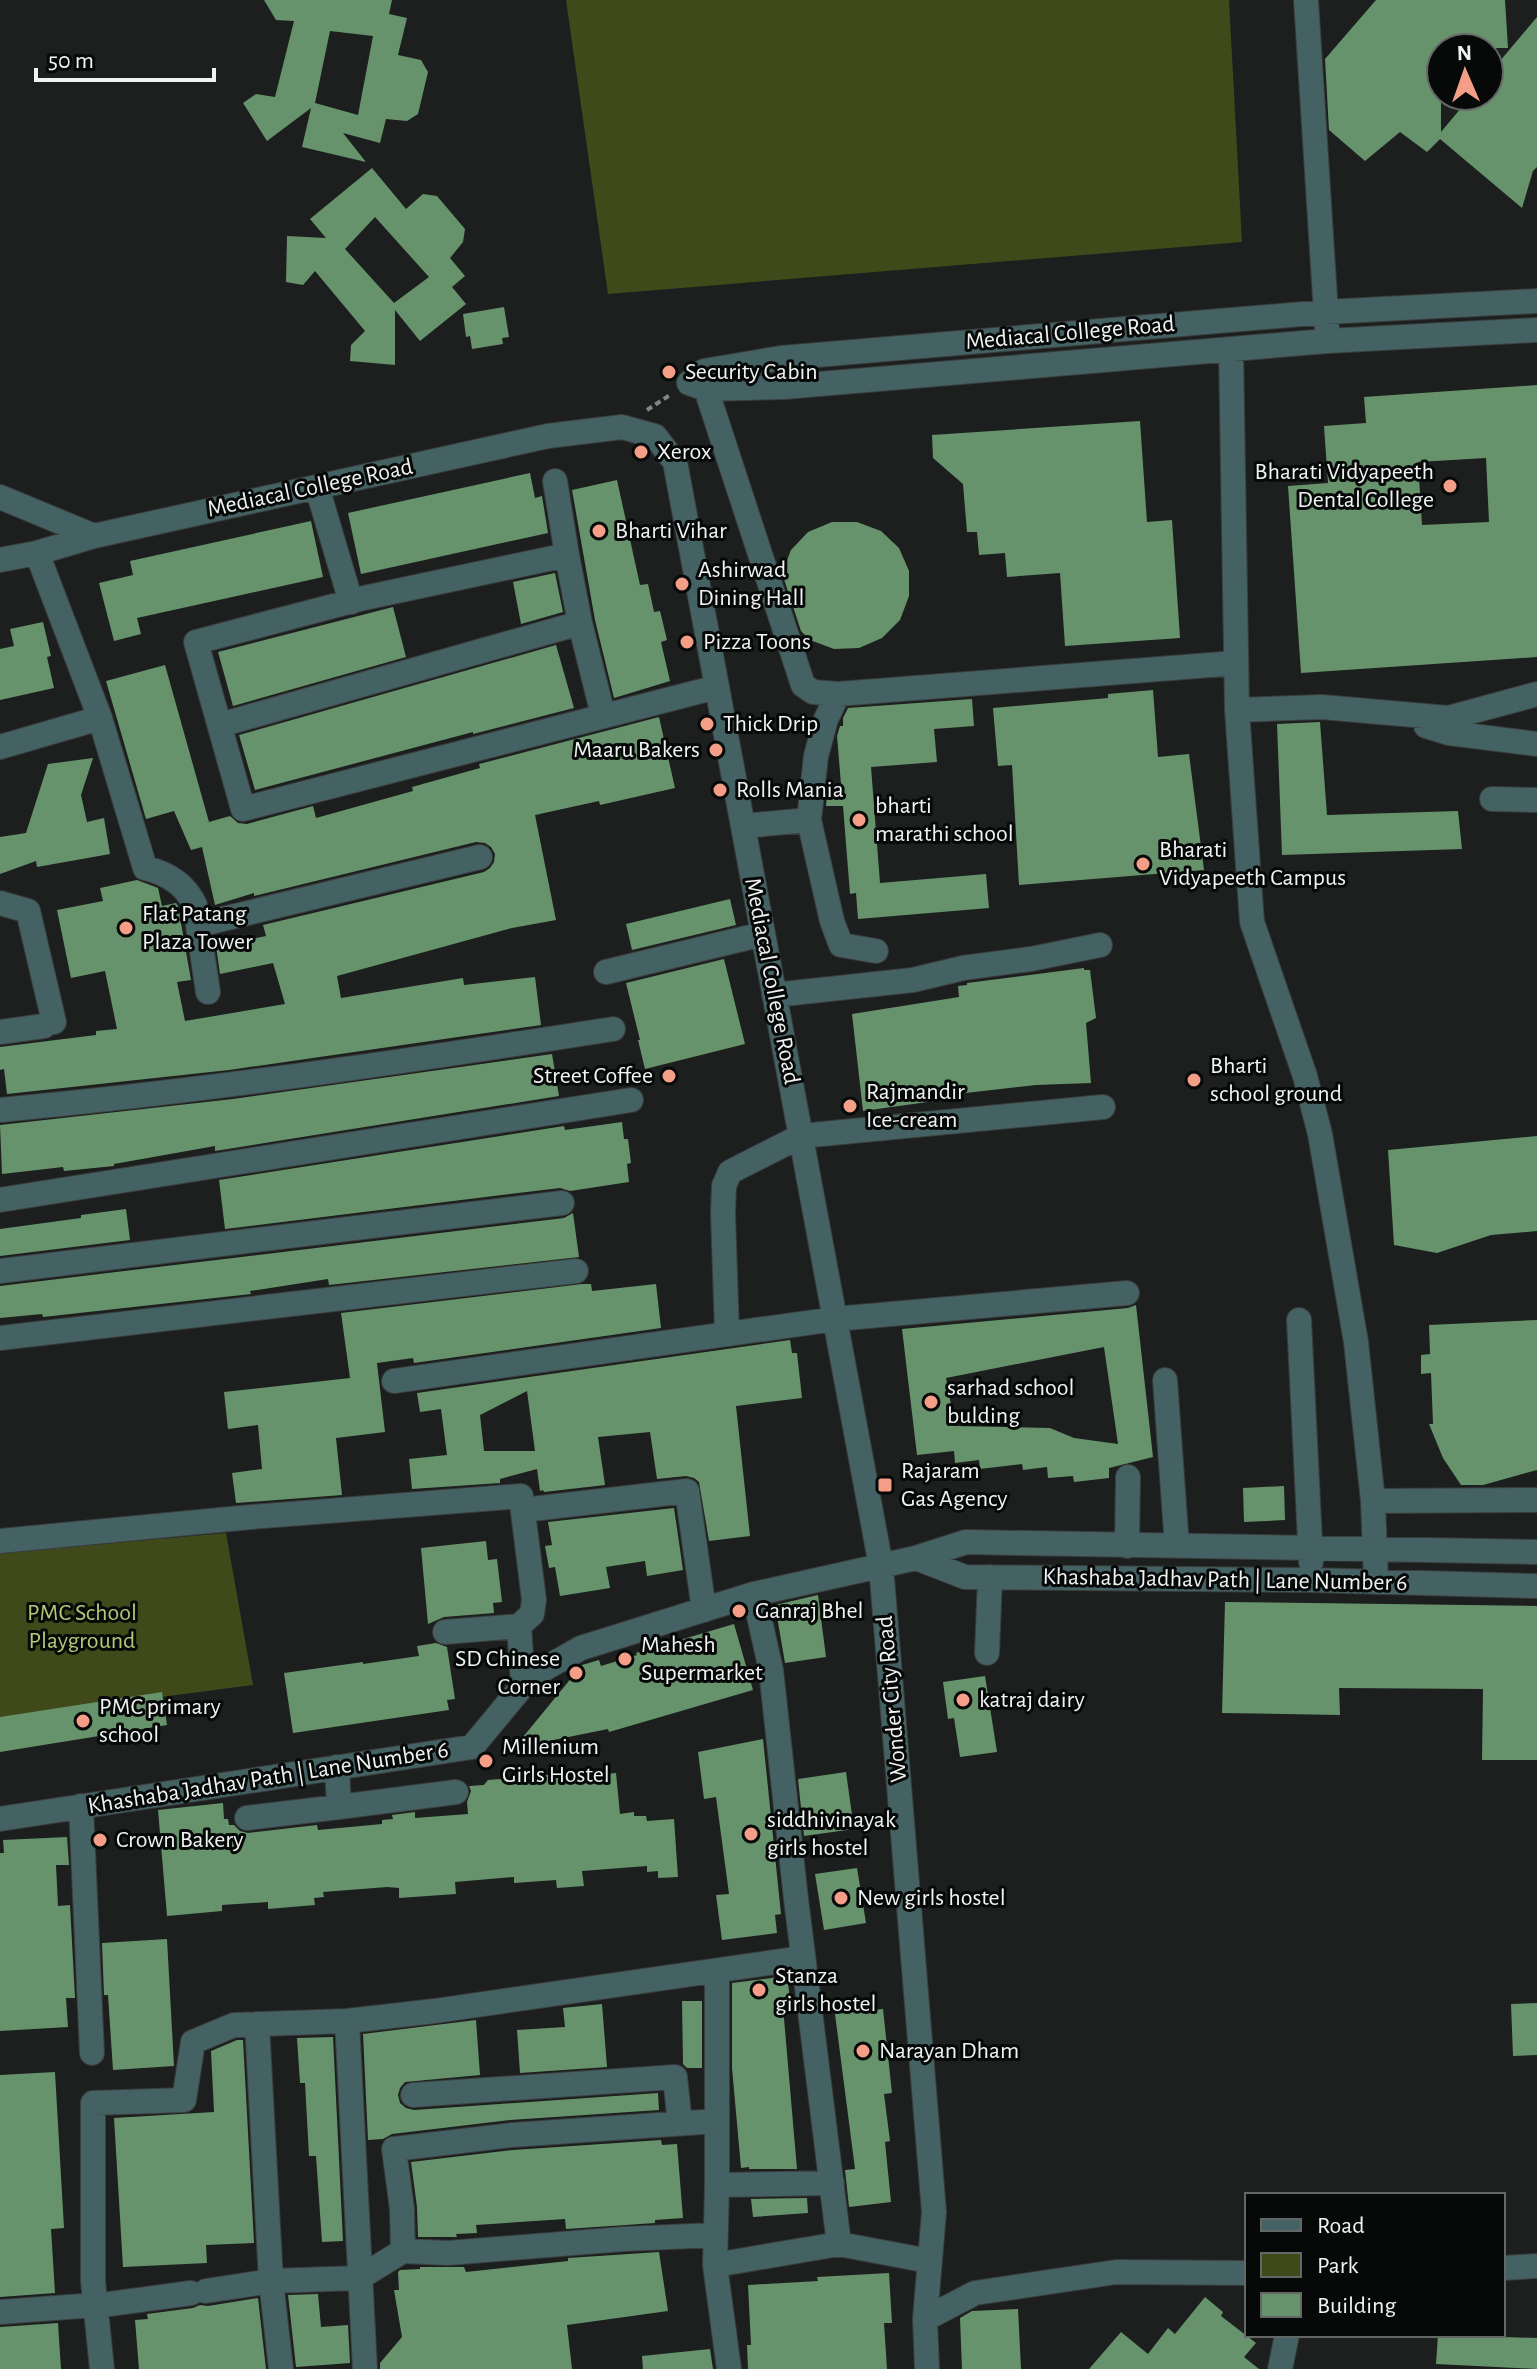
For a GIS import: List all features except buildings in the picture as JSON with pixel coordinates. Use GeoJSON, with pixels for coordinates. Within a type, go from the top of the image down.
{"type":"FeatureCollection","features":[{"type":"Feature","properties":{"kind":"street"},"geometry":{"type":"LineString","coordinates":[[1306,0],[1327,341]]}},
{"type":"Feature","properties":{"kind":"street","name":"Mediacal College Road"},"geometry":{"type":"LineString","coordinates":[[700,381],[781,358],[1326,312],[1537,301]]}},
{"type":"Feature","properties":{"kind":"street"},"geometry":{"type":"LineString","coordinates":[[1236,663],[838,694],[813,692],[803,685],[700,381],[784,387],[1327,341],[1537,330]]}},
{"type":"Feature","properties":{"kind":"street"},"geometry":{"type":"LineString","coordinates":[[1231,349],[1237,710],[1252,922],[1305,1076],[1320,1134],[1356,1342],[1373,1501],[1376,1582]]}},
{"type":"Feature","properties":{"kind":"street","name":"Mediacal College Road"},"geometry":{"type":"LineString","coordinates":[[0,560],[94,536],[548,436],[622,427],[655,436],[675,462],[881,1566]]}},
{"type":"Feature","properties":{"kind":"street"},"geometry":{"type":"LineString","coordinates":[[555,481],[580,623],[603,715]]}},
{"type":"Feature","properties":{"kind":"street"},"geometry":{"type":"LineString","coordinates":[[325,485],[358,600]]}},
{"type":"Feature","properties":{"kind":"street"},"geometry":{"type":"LineString","coordinates":[[0,497],[94,536]]}},
{"type":"Feature","properties":{"kind":"street"},"geometry":{"type":"LineString","coordinates":[[37,553],[100,718],[145,868],[161,871],[189,892],[195,905],[208,992]]}},
{"type":"Feature","properties":{"kind":"street"},"geometry":{"type":"LineString","coordinates":[[567,555],[358,600],[196,642],[243,809],[717,687]]}},
{"type":"Feature","properties":{"kind":"street"},"geometry":{"type":"LineString","coordinates":[[220,725],[580,623]]}},
{"type":"Feature","properties":{"kind":"street"},"geometry":{"type":"LineString","coordinates":[[838,694],[826,719],[816,756],[809,820],[832,921],[841,945],[876,951]]}},
{"type":"Feature","properties":{"kind":"street"},"geometry":{"type":"LineString","coordinates":[[1237,710],[1322,707],[1448,718],[1537,694]]}},
{"type":"Feature","properties":{"kind":"street"},"geometry":{"type":"LineString","coordinates":[[1386,713],[1449,733],[1537,744]]}},
{"type":"Feature","properties":{"kind":"street"},"geometry":{"type":"LineString","coordinates":[[0,747],[100,718]]}},
{"type":"Feature","properties":{"kind":"street"},"geometry":{"type":"LineString","coordinates":[[1492,799],[1537,800]]}},
{"type":"Feature","properties":{"kind":"street"},"geometry":{"type":"LineString","coordinates":[[743,826],[809,820]]}},
{"type":"Feature","properties":{"kind":"street"},"geometry":{"type":"LineString","coordinates":[[198,925],[480,857]]}},
{"type":"Feature","properties":{"kind":"street"},"geometry":{"type":"LineString","coordinates":[[0,903],[28,911],[49,1024],[0,1032]]}},
{"type":"Feature","properties":{"kind":"street"},"geometry":{"type":"LineString","coordinates":[[606,972],[763,934]]}},
{"type":"Feature","properties":{"kind":"street"},"geometry":{"type":"LineString","coordinates":[[774,995],[913,980],[963,968],[1100,945]]}},
{"type":"Feature","properties":{"kind":"street"},"geometry":{"type":"LineString","coordinates":[[0,1110],[395,1064],[613,1029]]}},
{"type":"Feature","properties":{"kind":"street"},"geometry":{"type":"LineString","coordinates":[[0,1200],[631,1100]]}},
{"type":"Feature","properties":{"kind":"street"},"geometry":{"type":"LineString","coordinates":[[727,1334],[724,1186],[730,1172],[801,1136],[1103,1107]]}},
{"type":"Feature","properties":{"kind":"street"},"geometry":{"type":"LineString","coordinates":[[0,1271],[562,1203]]}},
{"type":"Feature","properties":{"kind":"street"},"geometry":{"type":"LineString","coordinates":[[0,1338],[576,1271]]}},
{"type":"Feature","properties":{"kind":"street"},"geometry":{"type":"LineString","coordinates":[[394,1381],[835,1319],[1127,1293]]}},
{"type":"Feature","properties":{"kind":"street"},"geometry":{"type":"LineString","coordinates":[[1299,1320],[1310,1580]]}},
{"type":"Feature","properties":{"kind":"street"},"geometry":{"type":"LineString","coordinates":[[1165,1380],[1177,1546]]}},
{"type":"Feature","properties":{"kind":"street"},"geometry":{"type":"LineString","coordinates":[[1127,1546],[1128,1477]]}},
{"type":"Feature","properties":{"kind":"street"},"geometry":{"type":"LineString","coordinates":[[0,1541],[251,1517],[687,1491],[704,1610]]}},
{"type":"Feature","properties":{"kind":"street"},"geometry":{"type":"LineString","coordinates":[[1373,1501],[1537,1500]]}},
{"type":"Feature","properties":{"kind":"street"},"geometry":{"type":"LineString","coordinates":[[445,1632],[519,1626],[532,1614],[534,1600],[522,1503]]}},
{"type":"Feature","properties":{"kind":"street","name":"Khashaba Jadhav Path | Lane Number 6"},"geometry":{"type":"LineString","coordinates":[[0,1819],[472,1747],[530,1677],[581,1648],[754,1594],[916,1558],[966,1542],[1537,1552]]}},
{"type":"Feature","properties":{"kind":"street","name":"Khashaba Jadhav Path | Lane Number 6"},"geometry":{"type":"LineString","coordinates":[[916,1558],[965,1577],[1310,1580],[1537,1586]]}},
{"type":"Feature","properties":{"kind":"street","name":"Wonder City Road"},"geometry":{"type":"LineString","coordinates":[[881,1566],[934,2212],[925,2319],[927,2369]]}},
{"type":"Feature","properties":{"kind":"street"},"geometry":{"type":"LineString","coordinates":[[987,1653],[990,1577]]}},
{"type":"Feature","properties":{"kind":"street"},"geometry":{"type":"LineString","coordinates":[[754,1594],[771,1670],[839,2244]]}},
{"type":"Feature","properties":{"kind":"street"},"geometry":{"type":"LineString","coordinates":[[519,1626],[523,1685]]}},
{"type":"Feature","properties":{"kind":"street"},"geometry":{"type":"LineString","coordinates":[[337,1767],[339,1807]]}},
{"type":"Feature","properties":{"kind":"street"},"geometry":{"type":"LineString","coordinates":[[247,1818],[456,1792]]}},
{"type":"Feature","properties":{"kind":"street"},"geometry":{"type":"LineString","coordinates":[[81,1806],[92,2053]]}},
{"type":"Feature","properties":{"kind":"street"},"geometry":{"type":"LineString","coordinates":[[102,2369],[95,2305],[93,2103],[184,2100],[193,2042],[234,2025],[347,2021],[435,2011],[803,1958]]}},
{"type":"Feature","properties":{"kind":"street"},"geometry":{"type":"LineString","coordinates":[[717,1971],[715,2265],[729,2369]]}},
{"type":"Feature","properties":{"kind":"street"},"geometry":{"type":"LineString","coordinates":[[347,2021],[365,2369]]}},
{"type":"Feature","properties":{"kind":"street"},"geometry":{"type":"LineString","coordinates":[[257,2024],[271,2281],[281,2369]]}},
{"type":"Feature","properties":{"kind":"street"},"geometry":{"type":"LineString","coordinates":[[413,2095],[675,2077],[680,2123]]}},
{"type":"Feature","properties":{"kind":"street"},"geometry":{"type":"LineString","coordinates":[[403,2251],[402,2209],[394,2149],[512,2135],[717,2121]]}},
{"type":"Feature","properties":{"kind":"street"},"geometry":{"type":"LineString","coordinates":[[717,2185],[832,2183]]}},
{"type":"Feature","properties":{"kind":"street"},"geometry":{"type":"LineString","coordinates":[[0,2312],[95,2305],[271,2281],[359,2278],[403,2251],[448,2253],[715,2235]]}},
{"type":"Feature","properties":{"kind":"street"},"geometry":{"type":"LineString","coordinates":[[715,2265],[839,2244],[929,2261]]}},
{"type":"Feature","properties":{"kind":"street"},"geometry":{"type":"LineString","coordinates":[[1505,2268],[1537,2266]]}},
{"type":"Feature","properties":{"kind":"street"},"geometry":{"type":"LineString","coordinates":[[925,2319],[975,2293],[1116,2272],[1245,2273]]}},
{"type":"Feature","properties":{"kind":"street"},"geometry":{"type":"LineString","coordinates":[[1280,2369],[1287,2337]]}},
{"type":"Feature","properties":{"kind":"path"},"geometry":{"type":"LineString","coordinates":[[622,427],[700,381]]}},
{"type":"Feature","properties":{"kind":"green space"},"geometry":{"type":"Polygon","coordinates":[[[566,0],[1229,0],[1242,242],[608,294],[566,0]]]}},
{"type":"Feature","properties":{"kind":"green space","name":"PMC School Playground"},"geometry":{"type":"Polygon","coordinates":[[[226,1533],[253,1685],[0,1718],[0,1553],[226,1533]]]}},
{"type":"Feature","properties":{"kind":"place","name":"Security Cabin"},"geometry":{"type":"Point","coordinates":[669,372]}},
{"type":"Feature","properties":{"kind":"place","name":"Xerox"},"geometry":{"type":"Point","coordinates":[641,452]}},
{"type":"Feature","properties":{"kind":"place","name":"Bharati Vidyapeeth Dental College"},"geometry":{"type":"Point","coordinates":[1450,486]}},
{"type":"Feature","properties":{"kind":"place","name":"Bharti Vihar"},"geometry":{"type":"Point","coordinates":[599,531]}},
{"type":"Feature","properties":{"kind":"place","name":"Ashirwad Dining Hall"},"geometry":{"type":"Point","coordinates":[682,584]}},
{"type":"Feature","properties":{"kind":"place","name":"Pizza Toons"},"geometry":{"type":"Point","coordinates":[687,642]}},
{"type":"Feature","properties":{"kind":"place","name":"Thick Drip"},"geometry":{"type":"Point","coordinates":[707,724]}},
{"type":"Feature","properties":{"kind":"place","name":"Maaru Bakers"},"geometry":{"type":"Point","coordinates":[716,750]}},
{"type":"Feature","properties":{"kind":"place","name":"Rolls Mania"},"geometry":{"type":"Point","coordinates":[720,790]}},
{"type":"Feature","properties":{"kind":"place","name":"bharti marathi school"},"geometry":{"type":"Point","coordinates":[859,820]}},
{"type":"Feature","properties":{"kind":"place","name":"Bharati Vidyapeeth Campus"},"geometry":{"type":"Point","coordinates":[1143,864]}},
{"type":"Feature","properties":{"kind":"place","name":"Flat Patang Plaza Tower"},"geometry":{"type":"Point","coordinates":[126,928]}},
{"type":"Feature","properties":{"kind":"place","name":"Street Coffee"},"geometry":{"type":"Point","coordinates":[669,1076]}},
{"type":"Feature","properties":{"kind":"place","name":"Bharti school ground"},"geometry":{"type":"Point","coordinates":[1194,1080]}},
{"type":"Feature","properties":{"kind":"place","name":"Rajmandir Ice-cream"},"geometry":{"type":"Point","coordinates":[850,1106]}},
{"type":"Feature","properties":{"kind":"place","name":"sarhad school bulding"},"geometry":{"type":"Point","coordinates":[931,1402]}},
{"type":"Feature","properties":{"kind":"place","name":"Rajaram Gas Agency"},"geometry":{"type":"Point","coordinates":[885,1485]}},
{"type":"Feature","properties":{"kind":"place","name":"Ganraj Bhel"},"geometry":{"type":"Point","coordinates":[739,1611]}},
{"type":"Feature","properties":{"kind":"place","name":"Mahesh Supermarket"},"geometry":{"type":"Point","coordinates":[625,1659]}},
{"type":"Feature","properties":{"kind":"place","name":"SD Chinese Corner"},"geometry":{"type":"Point","coordinates":[576,1673]}},
{"type":"Feature","properties":{"kind":"place","name":"katraj dairy"},"geometry":{"type":"Point","coordinates":[963,1700]}},
{"type":"Feature","properties":{"kind":"place","name":"PMC primary school"},"geometry":{"type":"Point","coordinates":[83,1721]}},
{"type":"Feature","properties":{"kind":"place","name":"Millenium Girls Hostel"},"geometry":{"type":"Point","coordinates":[486,1761]}},
{"type":"Feature","properties":{"kind":"place","name":"siddhivinayak girls hostel"},"geometry":{"type":"Point","coordinates":[751,1834]}},
{"type":"Feature","properties":{"kind":"place","name":"Crown Bakery"},"geometry":{"type":"Point","coordinates":[100,1840]}},
{"type":"Feature","properties":{"kind":"place","name":"New girls hostel"},"geometry":{"type":"Point","coordinates":[841,1898]}},
{"type":"Feature","properties":{"kind":"place","name":"Stanza girls hostel"},"geometry":{"type":"Point","coordinates":[759,1990]}},
{"type":"Feature","properties":{"kind":"place","name":"Narayan Dham"},"geometry":{"type":"Point","coordinates":[863,2051]}}]}
